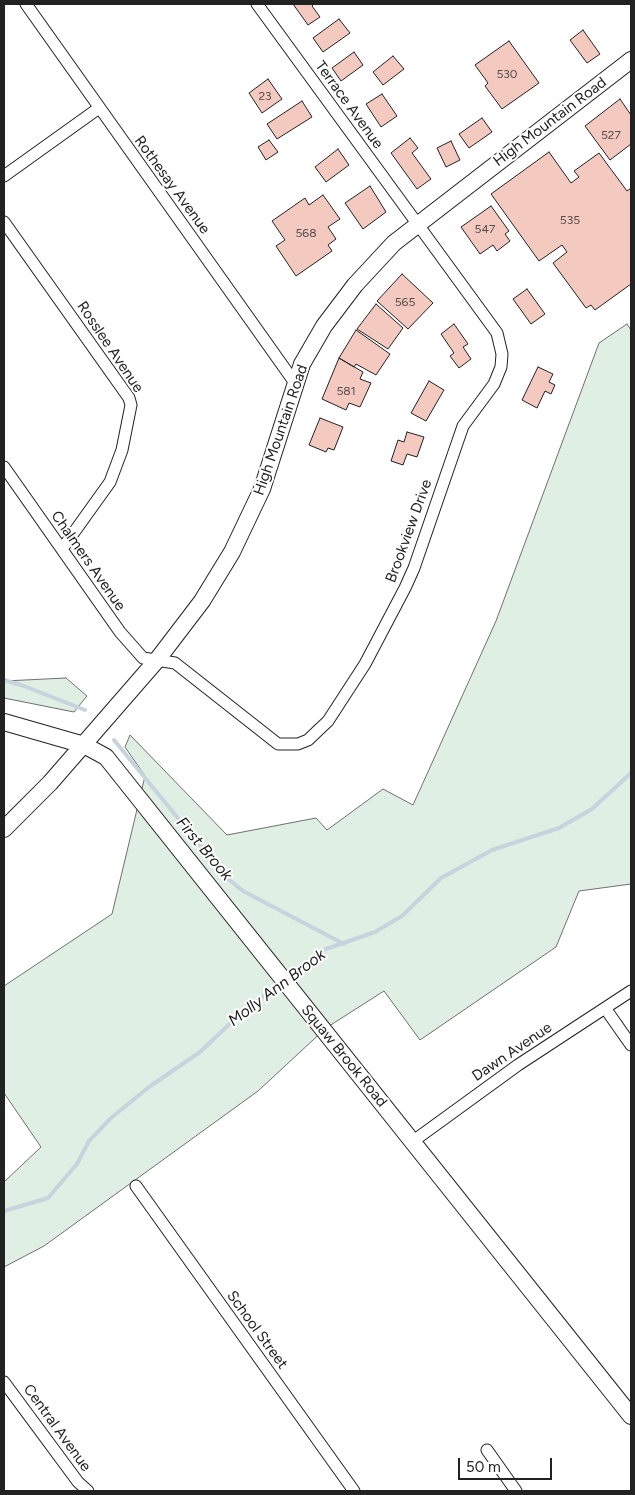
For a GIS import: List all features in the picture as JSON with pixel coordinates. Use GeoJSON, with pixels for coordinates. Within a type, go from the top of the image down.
{"type":"FeatureCollection","features":[{"type":"Feature","properties":{"kind":"street","name":"Rothesay Avenue"},"geometry":{"type":"LineString","coordinates":[[26,4],[295,383]]}},
{"type":"Feature","properties":{"kind":"street","name":"Terrace Avenue"},"geometry":{"type":"LineString","coordinates":[[257,4],[418,224]]}},
{"type":"Feature","properties":{"kind":"street","name":"High Mountain Road"},"geometry":{"type":"LineString","coordinates":[[4,829],[84,744],[157,660],[202,601],[247,522],[262,489],[295,383],[317,337],[336,308],[376,261],[418,224],[631,60]]}},
{"type":"Feature","properties":{"kind":"street"},"geometry":{"type":"LineString","coordinates":[[4,176],[99,108]]}},
{"type":"Feature","properties":{"kind":"street","name":"Rosslee Avenue"},"geometry":{"type":"LineString","coordinates":[[4,222],[130,398],[131,405],[125,441],[110,482],[62,549]]}},
{"type":"Feature","properties":{"kind":"street","name":"Brookview Drive"},"geometry":{"type":"LineString","coordinates":[[157,660],[175,664],[271,740],[288,745],[308,740],[317,734],[328,721],[365,664],[414,568],[463,426],[494,384],[501,367],[502,354],[497,334],[418,224]]}},
{"type":"Feature","properties":{"kind":"street","name":"Chalmers Avenue"},"geometry":{"type":"LineString","coordinates":[[4,467],[120,632],[143,658],[157,660]]}},
{"type":"Feature","properties":{"kind":"street","name":"Squaw Brook Road"},"geometry":{"type":"LineString","coordinates":[[4,722],[84,744],[106,756],[631,1416]]}},
{"type":"Feature","properties":{"kind":"street","name":"Dawn Avenue"},"geometry":{"type":"LineString","coordinates":[[412,1142],[518,1066],[631,991]]}},
{"type":"Feature","properties":{"kind":"street"},"geometry":{"type":"LineString","coordinates":[[605,1008],[631,1045]]}},
{"type":"Feature","properties":{"kind":"street","name":"School Street"},"geometry":{"type":"LineString","coordinates":[[136,1186],[354,1491]]}},
{"type":"Feature","properties":{"kind":"street","name":"Central Avenue"},"geometry":{"type":"LineString","coordinates":[[4,1382],[78,1482],[88,1491]]}},
{"type":"Feature","properties":{"kind":"street"},"geometry":{"type":"LineString","coordinates":[[487,1450],[516,1491]]}},
{"type":"Feature","properties":{"kind":"green space"},"geometry":{"type":"Polygon","coordinates":[[[627,324],[631,330],[631,884],[579,891],[556,947],[420,1040],[384,991],[326,1028],[258,1091],[44,1246],[4,1267],[4,1182],[41,1147],[4,1093],[4,986],[112,914],[145,776],[125,747],[130,735],[227,835],[316,818],[327,830],[383,789],[413,805],[496,621],[599,343],[627,324]]]}},
{"type":"Feature","properties":{"kind":"green space"},"geometry":{"type":"Polygon","coordinates":[[[66,678],[87,696],[74,712],[4,698],[4,681],[66,678]]]}},
{"type":"Feature","properties":{"kind":"building"},"geometry":{"type":"Polygon","coordinates":[[[293,4],[314,4],[312,6],[320,17],[308,25],[293,4]]]}},
{"type":"Feature","properties":{"kind":"building"},"geometry":{"type":"Polygon","coordinates":[[[339,19],[350,33],[323,52],[313,38],[339,19]]]}},
{"type":"Feature","properties":{"kind":"building"},"geometry":{"type":"Polygon","coordinates":[[[583,30],[600,54],[587,63],[570,40],[583,30]]]}},
{"type":"Feature","properties":{"kind":"building"},"geometry":{"type":"Polygon","coordinates":[[[509,41],[539,83],[502,109],[485,86],[488,83],[475,65],[509,41]]]}},
{"type":"Feature","properties":{"kind":"building"},"geometry":{"type":"Polygon","coordinates":[[[354,52],[363,65],[341,81],[332,68],[354,52]]]}},
{"type":"Feature","properties":{"kind":"building"},"geometry":{"type":"Polygon","coordinates":[[[393,56],[404,69],[383,85],[373,72],[393,56]]]}},
{"type":"Feature","properties":{"kind":"building"},"geometry":{"type":"Polygon","coordinates":[[[268,79],[282,99],[262,113],[249,93],[268,79]]]}},
{"type":"Feature","properties":{"kind":"building"},"geometry":{"type":"Polygon","coordinates":[[[382,94],[397,116],[381,127],[366,104],[382,94]]]}},
{"type":"Feature","properties":{"kind":"building"},"geometry":{"type":"Polygon","coordinates":[[[620,99],[631,115],[631,144],[610,160],[585,126],[620,99]]]}},
{"type":"Feature","properties":{"kind":"building"},"geometry":{"type":"Polygon","coordinates":[[[302,101],[312,117],[277,139],[267,124],[302,101]]]}},
{"type":"Feature","properties":{"kind":"building"},"geometry":{"type":"Polygon","coordinates":[[[482,118],[492,132],[469,148],[459,134],[482,118]]]}},
{"type":"Feature","properties":{"kind":"building"},"geometry":{"type":"Polygon","coordinates":[[[410,138],[418,148],[412,153],[431,179],[417,189],[391,153],[410,138]]]}},
{"type":"Feature","properties":{"kind":"building"},"geometry":{"type":"Polygon","coordinates":[[[269,140],[278,152],[266,160],[258,147],[269,140]]]}},
{"type":"Feature","properties":{"kind":"building"},"geometry":{"type":"Polygon","coordinates":[[[451,141],[460,160],[446,167],[437,148],[451,141]]]}},
{"type":"Feature","properties":{"kind":"building"},"geometry":{"type":"Polygon","coordinates":[[[338,149],[349,165],[326,182],[315,167],[338,149]]]}},
{"type":"Feature","properties":{"kind":"building"},"geometry":{"type":"Polygon","coordinates":[[[549,152],[571,183],[579,177],[574,171],[599,153],[627,191],[631,188],[631,284],[595,310],[591,305],[586,308],[553,263],[567,252],[562,245],[539,261],[491,194],[549,152]]]}},
{"type":"Feature","properties":{"kind":"building"},"geometry":{"type":"Polygon","coordinates":[[[370,186],[386,212],[363,229],[345,203],[370,186]]]}},
{"type":"Feature","properties":{"kind":"building"},"geometry":{"type":"Polygon","coordinates":[[[323,195],[340,219],[328,227],[336,239],[328,245],[332,251],[296,276],[276,246],[285,240],[272,221],[305,198],[309,205],[323,195]]]}},
{"type":"Feature","properties":{"kind":"building"},"geometry":{"type":"Polygon","coordinates":[[[491,206],[509,231],[505,234],[510,241],[497,251],[493,245],[480,254],[461,227],[491,206]]]}},
{"type":"Feature","properties":{"kind":"building"},"geometry":{"type":"Polygon","coordinates":[[[402,274],[433,303],[408,329],[377,301],[402,274]]]}},
{"type":"Feature","properties":{"kind":"building"},"geometry":{"type":"Polygon","coordinates":[[[527,289],[545,314],[531,324],[513,299],[527,289]]]}},
{"type":"Feature","properties":{"kind":"building"},"geometry":{"type":"Polygon","coordinates":[[[376,304],[403,328],[388,349],[357,329],[376,304]]]}},
{"type":"Feature","properties":{"kind":"building"},"geometry":{"type":"Polygon","coordinates":[[[454,324],[468,344],[463,347],[471,359],[459,368],[450,356],[454,353],[441,334],[454,324]]]}},
{"type":"Feature","properties":{"kind":"building"},"geometry":{"type":"Polygon","coordinates":[[[356,330],[390,354],[376,375],[356,364],[354,367],[339,358],[356,330]]]}},
{"type":"Feature","properties":{"kind":"building"},"geometry":{"type":"Polygon","coordinates":[[[339,358],[363,372],[360,379],[371,383],[360,407],[349,403],[346,410],[322,399],[339,358]]]}},
{"type":"Feature","properties":{"kind":"building"},"geometry":{"type":"Polygon","coordinates":[[[538,367],[553,374],[549,382],[555,385],[551,394],[545,391],[537,408],[522,400],[538,367]]]}},
{"type":"Feature","properties":{"kind":"building"},"geometry":{"type":"Polygon","coordinates":[[[429,381],[444,390],[426,421],[411,413],[429,381]]]}},
{"type":"Feature","properties":{"kind":"building"},"geometry":{"type":"Polygon","coordinates":[[[320,418],[343,427],[334,450],[328,448],[326,452],[309,445],[320,418]]]}},
{"type":"Feature","properties":{"kind":"building"},"geometry":{"type":"Polygon","coordinates":[[[407,432],[424,437],[417,457],[407,454],[403,465],[391,461],[398,440],[404,442],[407,432]]]}},
{"type":"Feature","properties":{"kind":"waterway","name":"First Brook"},"geometry":{"type":"LineString","coordinates":[[4,680],[85,710]]}},
{"type":"Feature","properties":{"kind":"waterway","name":"First Brook"},"geometry":{"type":"LineString","coordinates":[[114,740],[227,878],[243,891],[344,944]]}},
{"type":"Feature","properties":{"kind":"waterway","name":"Molly Ann Brook"},"geometry":{"type":"LineString","coordinates":[[288,977],[323,950],[375,932],[402,916],[441,878],[492,850],[559,828],[592,809],[631,773]]}},
{"type":"Feature","properties":{"kind":"waterway","name":"Molly Ann Brook"},"geometry":{"type":"LineString","coordinates":[[4,1211],[48,1198],[77,1164],[89,1141],[111,1118],[149,1087],[200,1052],[238,1016],[280,983]]}}]}
